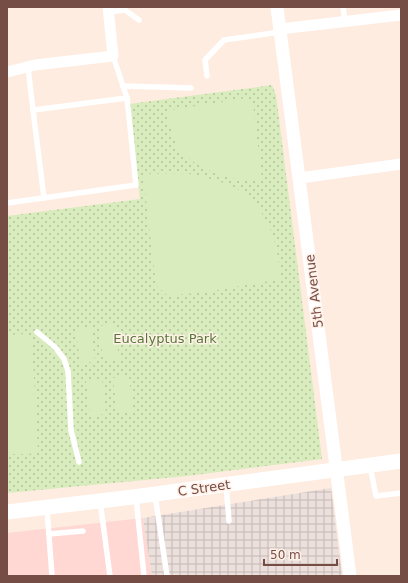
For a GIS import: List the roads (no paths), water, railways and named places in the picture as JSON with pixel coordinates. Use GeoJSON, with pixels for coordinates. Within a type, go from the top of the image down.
{"type":"FeatureCollection","features":[{"type":"Feature","properties":{"kind":"main road","name":"C Street"},"geometry":{"type":"LineString","coordinates":[[7,512],[136,497],[401,461]]}},
{"type":"Feature","properties":{"kind":"street","name":"5th Avenue"},"geometry":{"type":"LineString","coordinates":[[278,7],[350,576]]}},
{"type":"Feature","properties":{"kind":"street"},"geometry":{"type":"LineString","coordinates":[[7,72],[28,67],[113,56],[108,10]]}},
{"type":"Feature","properties":{"kind":"street"},"geometry":{"type":"LineString","coordinates":[[280,31],[401,15]]}},
{"type":"Feature","properties":{"kind":"street"},"geometry":{"type":"LineString","coordinates":[[300,178],[401,164]]}},
{"type":"Feature","properties":{"kind":"lane"},"geometry":{"type":"LineString","coordinates":[[343,7],[345,22]]}},
{"type":"Feature","properties":{"kind":"lane"},"geometry":{"type":"LineString","coordinates":[[108,10],[125,10],[139,20]]}},
{"type":"Feature","properties":{"kind":"lane"},"geometry":{"type":"LineString","coordinates":[[207,76],[205,60],[224,40],[280,31]]}},
{"type":"Feature","properties":{"kind":"lane"},"geometry":{"type":"LineString","coordinates":[[7,203],[136,185],[127,98],[113,56]]}},
{"type":"Feature","properties":{"kind":"lane"},"geometry":{"type":"LineString","coordinates":[[28,67],[44,198]]}},
{"type":"Feature","properties":{"kind":"lane"},"geometry":{"type":"LineString","coordinates":[[123,86],[191,88]]}},
{"type":"Feature","properties":{"kind":"lane"},"geometry":{"type":"LineString","coordinates":[[33,110],[127,98]]}},
{"type":"Feature","properties":{"kind":"lane"},"geometry":{"type":"LineString","coordinates":[[37,332],[60,353],[68,371],[71,430],[79,462]]}},
{"type":"Feature","properties":{"kind":"lane"},"geometry":{"type":"LineString","coordinates":[[370,465],[376,496],[401,493]]}},
{"type":"Feature","properties":{"kind":"lane"},"geometry":{"type":"LineString","coordinates":[[226,485],[229,521]]}},
{"type":"Feature","properties":{"kind":"lane"},"geometry":{"type":"LineString","coordinates":[[154,494],[167,576]]}},
{"type":"Feature","properties":{"kind":"lane"},"geometry":{"type":"LineString","coordinates":[[136,497],[144,576]]}},
{"type":"Feature","properties":{"kind":"lane"},"geometry":{"type":"LineString","coordinates":[[100,500],[110,576]]}},
{"type":"Feature","properties":{"kind":"lane"},"geometry":{"type":"LineString","coordinates":[[47,507],[52,576]]}},
{"type":"Feature","properties":{"kind":"lane"},"geometry":{"type":"LineString","coordinates":[[49,534],[82,531]]}},
{"type":"Feature","properties":{"kind":"park label","name":"Eucalyptus Park"},"geometry":{"type":"Point","coordinates":[165,338]}}]}
